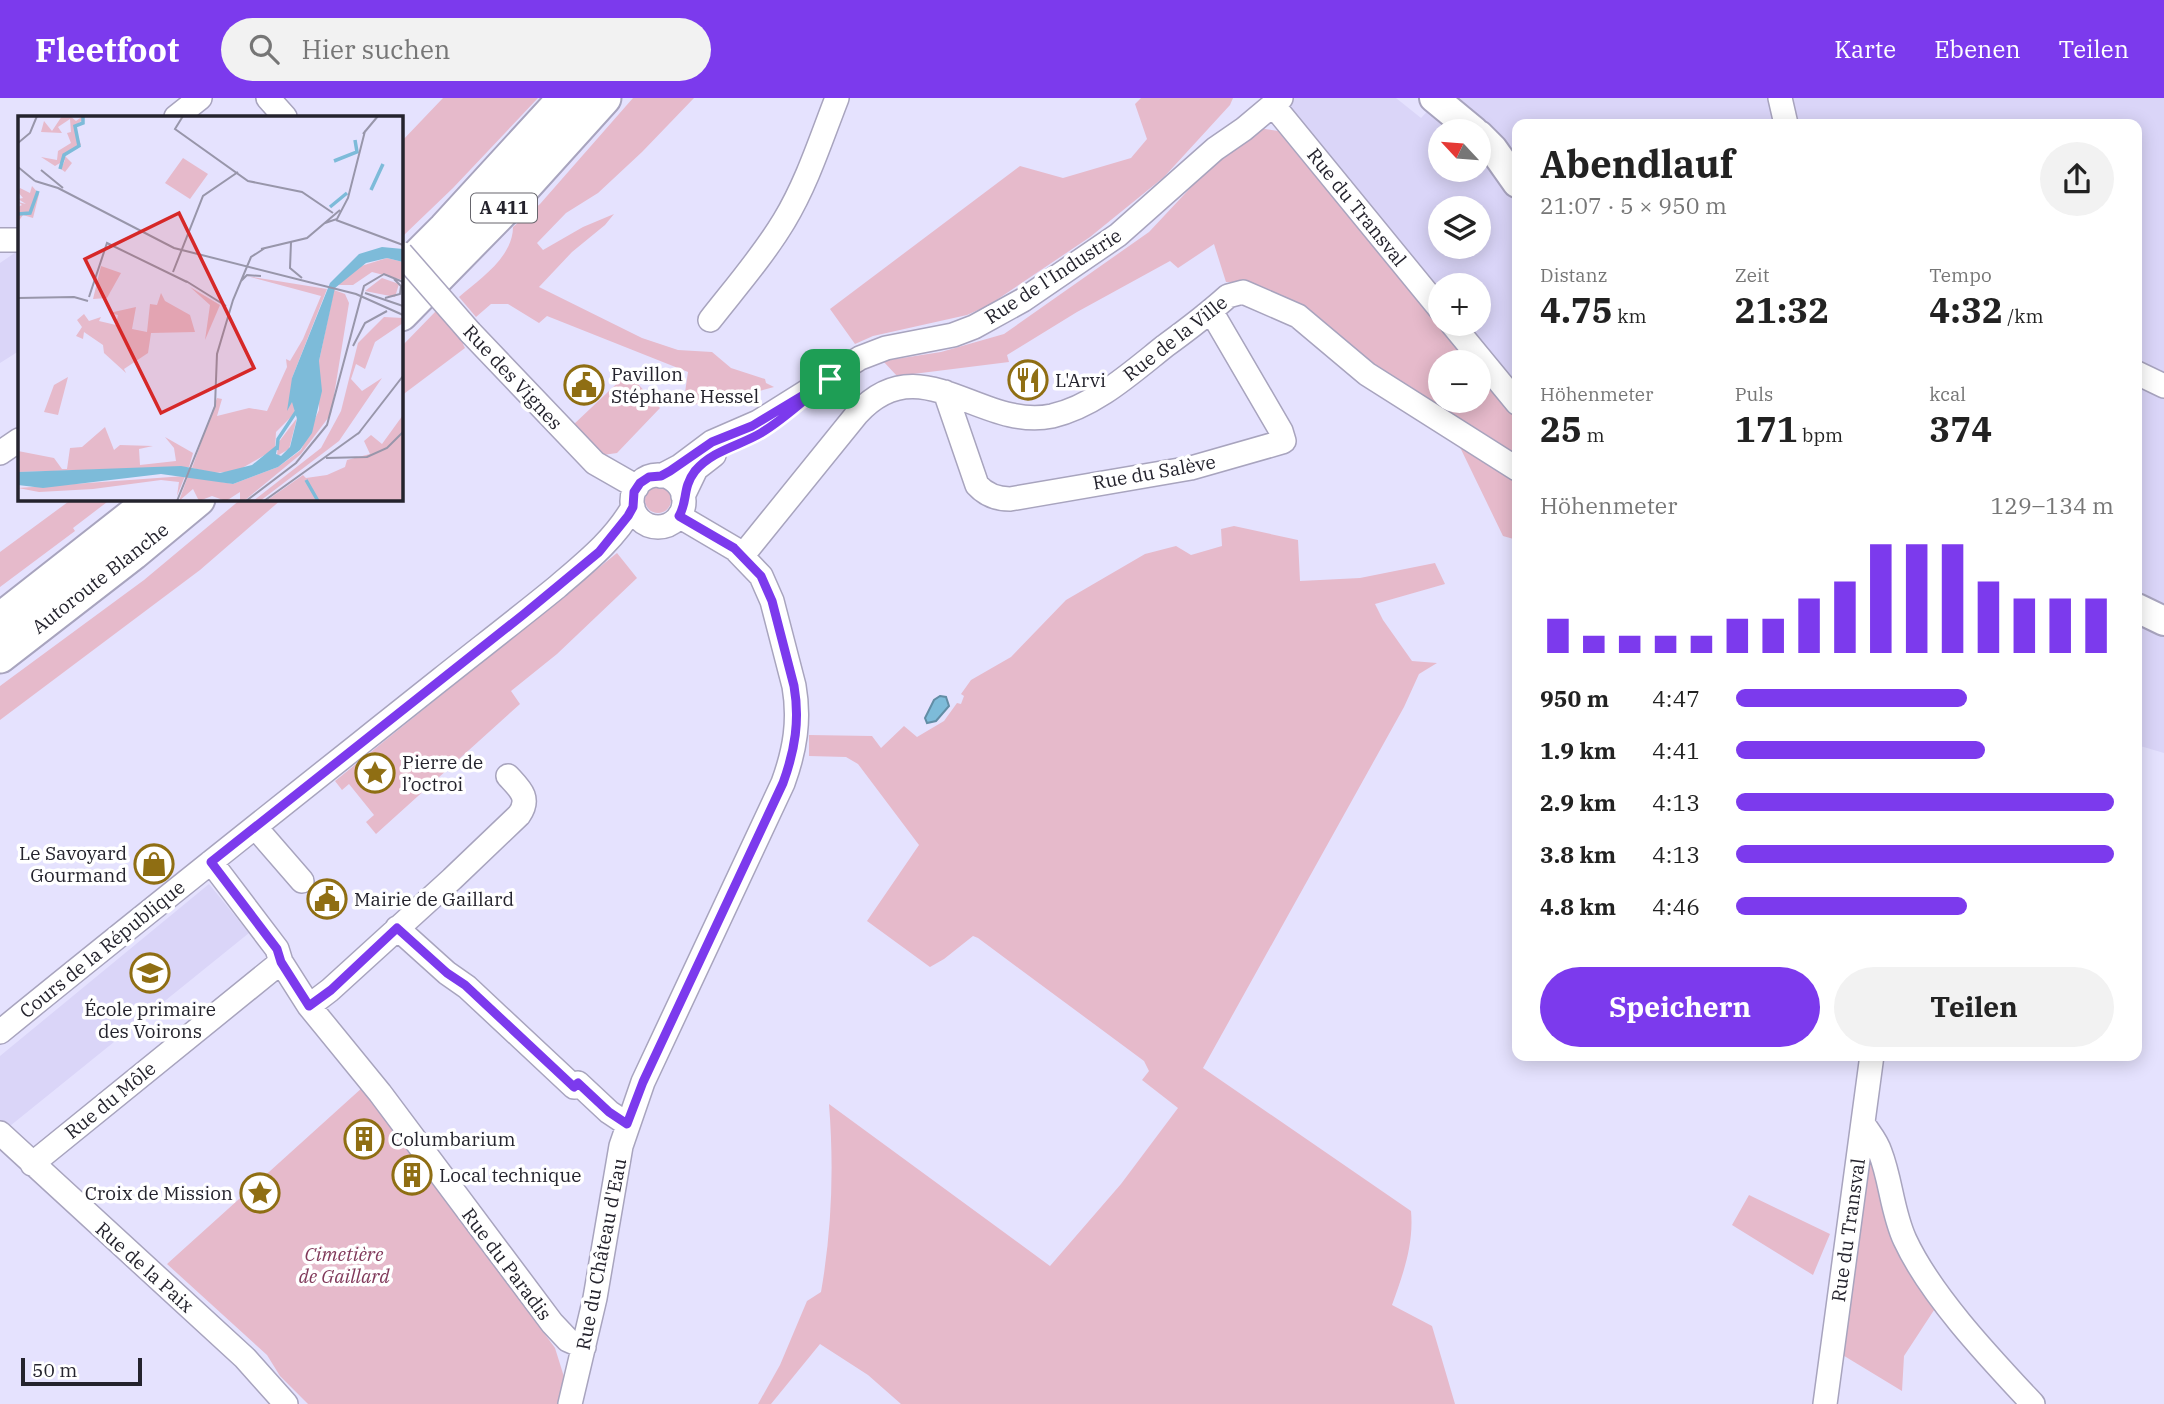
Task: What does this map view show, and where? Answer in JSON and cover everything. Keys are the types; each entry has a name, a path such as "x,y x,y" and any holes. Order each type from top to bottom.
{"highway":[{"name":"A 411","path":"402,272 565,98"},
{"name":"A 411","path":"402,313 502,211 604,98"},
{"name":"Autoroute Blanche","path":"0,620 153,500"},
{"name":"Autoroute Blanche","path":"0,656 133,554 197,500"}],"main road":[{"path":"1411,98 1435,119"},
{"path":"1434,98 1459,119"},
{"path":"1491,147 1512,176"},
{"path":"1491,166 1512,179"},
{"path":"2142,610 2164,621"}],"street":[{"path":"177,116 200,98"},
{"path":"268,98 284,116"},
{"path":"710,320 774,236 791,208 837,98"},
{"path":"1780,98 1785,119"},
{"name":"Rue de l'Industrie","path":"661,476 680,466 712,442 752,426 874,352 953,335 996,316 1118,235 1271,100"},
{"name":"Rue du Transval","path":"1271,100 1428,294"},
{"path":"0,240 18,240"},
{"name":"Rue des Vignes","path":"402,254 470,332 595,463 635,497"},
{"name":"Rue de la Ville","path":"743,555 857,414 874,397 887,390 903,386 928,386 1016,418 1061,413 1110,388 1233,294 1243,292 1298,316 1367,374 1512,466"},
{"name":"Rue du Salève","path":"945,392 977,485 989,495 1006,499 1191,468 1284,441 1281,431 1211,311"},
{"path":"1462,336 1512,397"},
{"path":"2142,375 2164,386"},
{"name":"Rue de l'Industrie","path":"681,506 693,474 707,460 767,429 830,379"},
{"path":"0,453 18,441"},
{"path":"661,476 675,482 681,506 665,526 650,526 641,520 635,497 649,477 661,476"},
{"name":"Cours de la République","path":"0,1032 599,552 620,528 635,497"},
{"name":"Rue du Château d'Eau","path":"570,1404 584,1347 627,1124 643,1082 770,813 794,748 797,702 768,588 743,555 681,506"},
{"name":"Cours de la République","path":"599,552 650,526"},
{"path":"211,862 271,941 309,1006 331,990 522,812 525,801 523,794 508,776"},
{"path":"256,828 302,881"},
{"path":"397,928 447,973 465,985 574,1087 578,1083 609,1112 627,1124"},
{"name":"Rue du Môle","path":"33,1164 281,962"},
{"name":"Rue du Paradis","path":"309,1006 380,1093 552,1323 568,1340 584,1347"},
{"name":"Rue du Transval","path":"1825,1404 1871,1061"},
{"path":"1864,1125 1882,1155 1898,1220 1915,1259 1937,1292 2033,1404"},
{"name":"Rue de la Paix","path":"0,1133 245,1358 286,1404"}],"shaded area":[{"path":"1294,98 1396,98 1421,118 1440,98 2164,98 2164,753 2142,746 2142,119 1512,119 1512,414 1491,389 1491,350 1459,350 1448,336 1491,336 1491,273 1428,273 1428,312 1268,119"},
{"path":"18,251 18,352 0,363 0,263"},
{"name":"École primaire des Voirons","path":"209,884 249,933 5,1130 0,1125 0,1056"}],"green space":[{"path":"443,98 538,98 453,188 404,235 402,141"},
{"path":"633,98 694,98 598,193 566,213 537,243 543,250 583,227 614,214 539,287 642,338 678,350 712,352 731,368 765,379 766,383 774,387 756,392 751,397 683,406 688,372 547,316 539,323 508,304 491,304 476,317 459,297 501,258 512,238 513,227 540,204"},
{"path":"1141,98 1233,98 1230,105 1164,177 1090,237 989,305 967,315 873,336 855,344 830,309 1020,166 1063,178 1131,158 1147,139 1135,104"},
{"path":"1258,128 1278,131 1428,312 1428,336 1448,336 1459,350 1428,350 1428,400 1243,282 1226,282 1214,244 1178,268 1170,261 1077,312 1007,355 1009,362 897,376 883,361 941,352 1004,334 1149,232 1225,151"},
{"path":"436,311 465,342 465,348 402,395 402,346"},
{"path":"628,373 660,408 617,453 603,455 573,425"},
{"path":"1491,389 1512,414 1512,454 1448,413 1491,413"},
{"path":"1457,441 1512,477 1512,539 1503,536"},
{"path":"658,487 667,491 671,500 667,509 658,513 649,509 645,500 649,491"},
{"path":"71,500 110,500 73,528 75,531 0,587 0,552"},
{"path":"240,500 281,500 200,570 0,720 0,686 144,580"},
{"path":"1234,526 1298,540 1300,581 1360,578 1435,563 1445,584 1375,604 1412,661 1437,663 1419,674 1404,707 1203,1068 1411,1211 1409,1248 1392,1305 1432,1326 1455,1404 901,1404 868,1375 820,1344 771,1404 758,1404 780,1365 807,1301 821,1292 831,1198 829,1104 1050,1266 1121,1184 1178,1108 1142,1080 1149,1071 1144,1061 978,938 973,936 930,967 867,921 919,845 858,764 846,757 809,756 809,735 872,736 881,748 904,726 917,737 944,721 957,703 961,704 964,696 961,694 971,680 1011,657 1066,600 1145,554 1176,546 1191,555 1222,546 1221,529"},
{"path":"617,553 637,578 557,654 511,691 520,704 376,834 366,822 374,815 349,784 342,790 335,781"},
{"name":"Cimetière de Gaillard","path":"363,1087 555,1348 565,1380 559,1404 308,1404 280,1376 267,1355 167,1264"},
{"path":"1866,1153 1876,1154 1938,1304 1904,1356 1902,1391 1841,1354"},
{"path":"1749,1195 1830,1234 1813,1275 1732,1225"}],"water":[{"path":"940,696 946,697 949,706 936,721 927,723 925,718 934,700"}],"place":[{"name":"L'Arvi","path":"1028,380"},
{"name":"Pavillon Stéphane Hessel","path":"584,385"},
{"name":"Pierre de l’octroi","path":"375,773"},
{"name":"Le Savoyard Gourmand","path":"154,864"},
{"name":"Mairie de Gaillard","path":"327,899"},
{"name":"École primaire des Voirons","path":"150,973"},
{"name":"Columbarium","path":"364,1139"},
{"name":"Local technique","path":"412,1175"},
{"name":"Croix de Mission","path":"260,1193"}],"route":[{"path":"830,379 767,429 707,460 693,474 683,496 682,512 679,516 743,555 768,588 794,686 797,733 783,783 770,813 643,1082 627,1124 609,1112 578,1083 574,1087 465,985 447,973 397,928 331,990 309,1006 281,962 277,949 211,862 599,552 628,516 633,507 634,492 640,483 680,466 712,442 752,426 830,379"}]}
